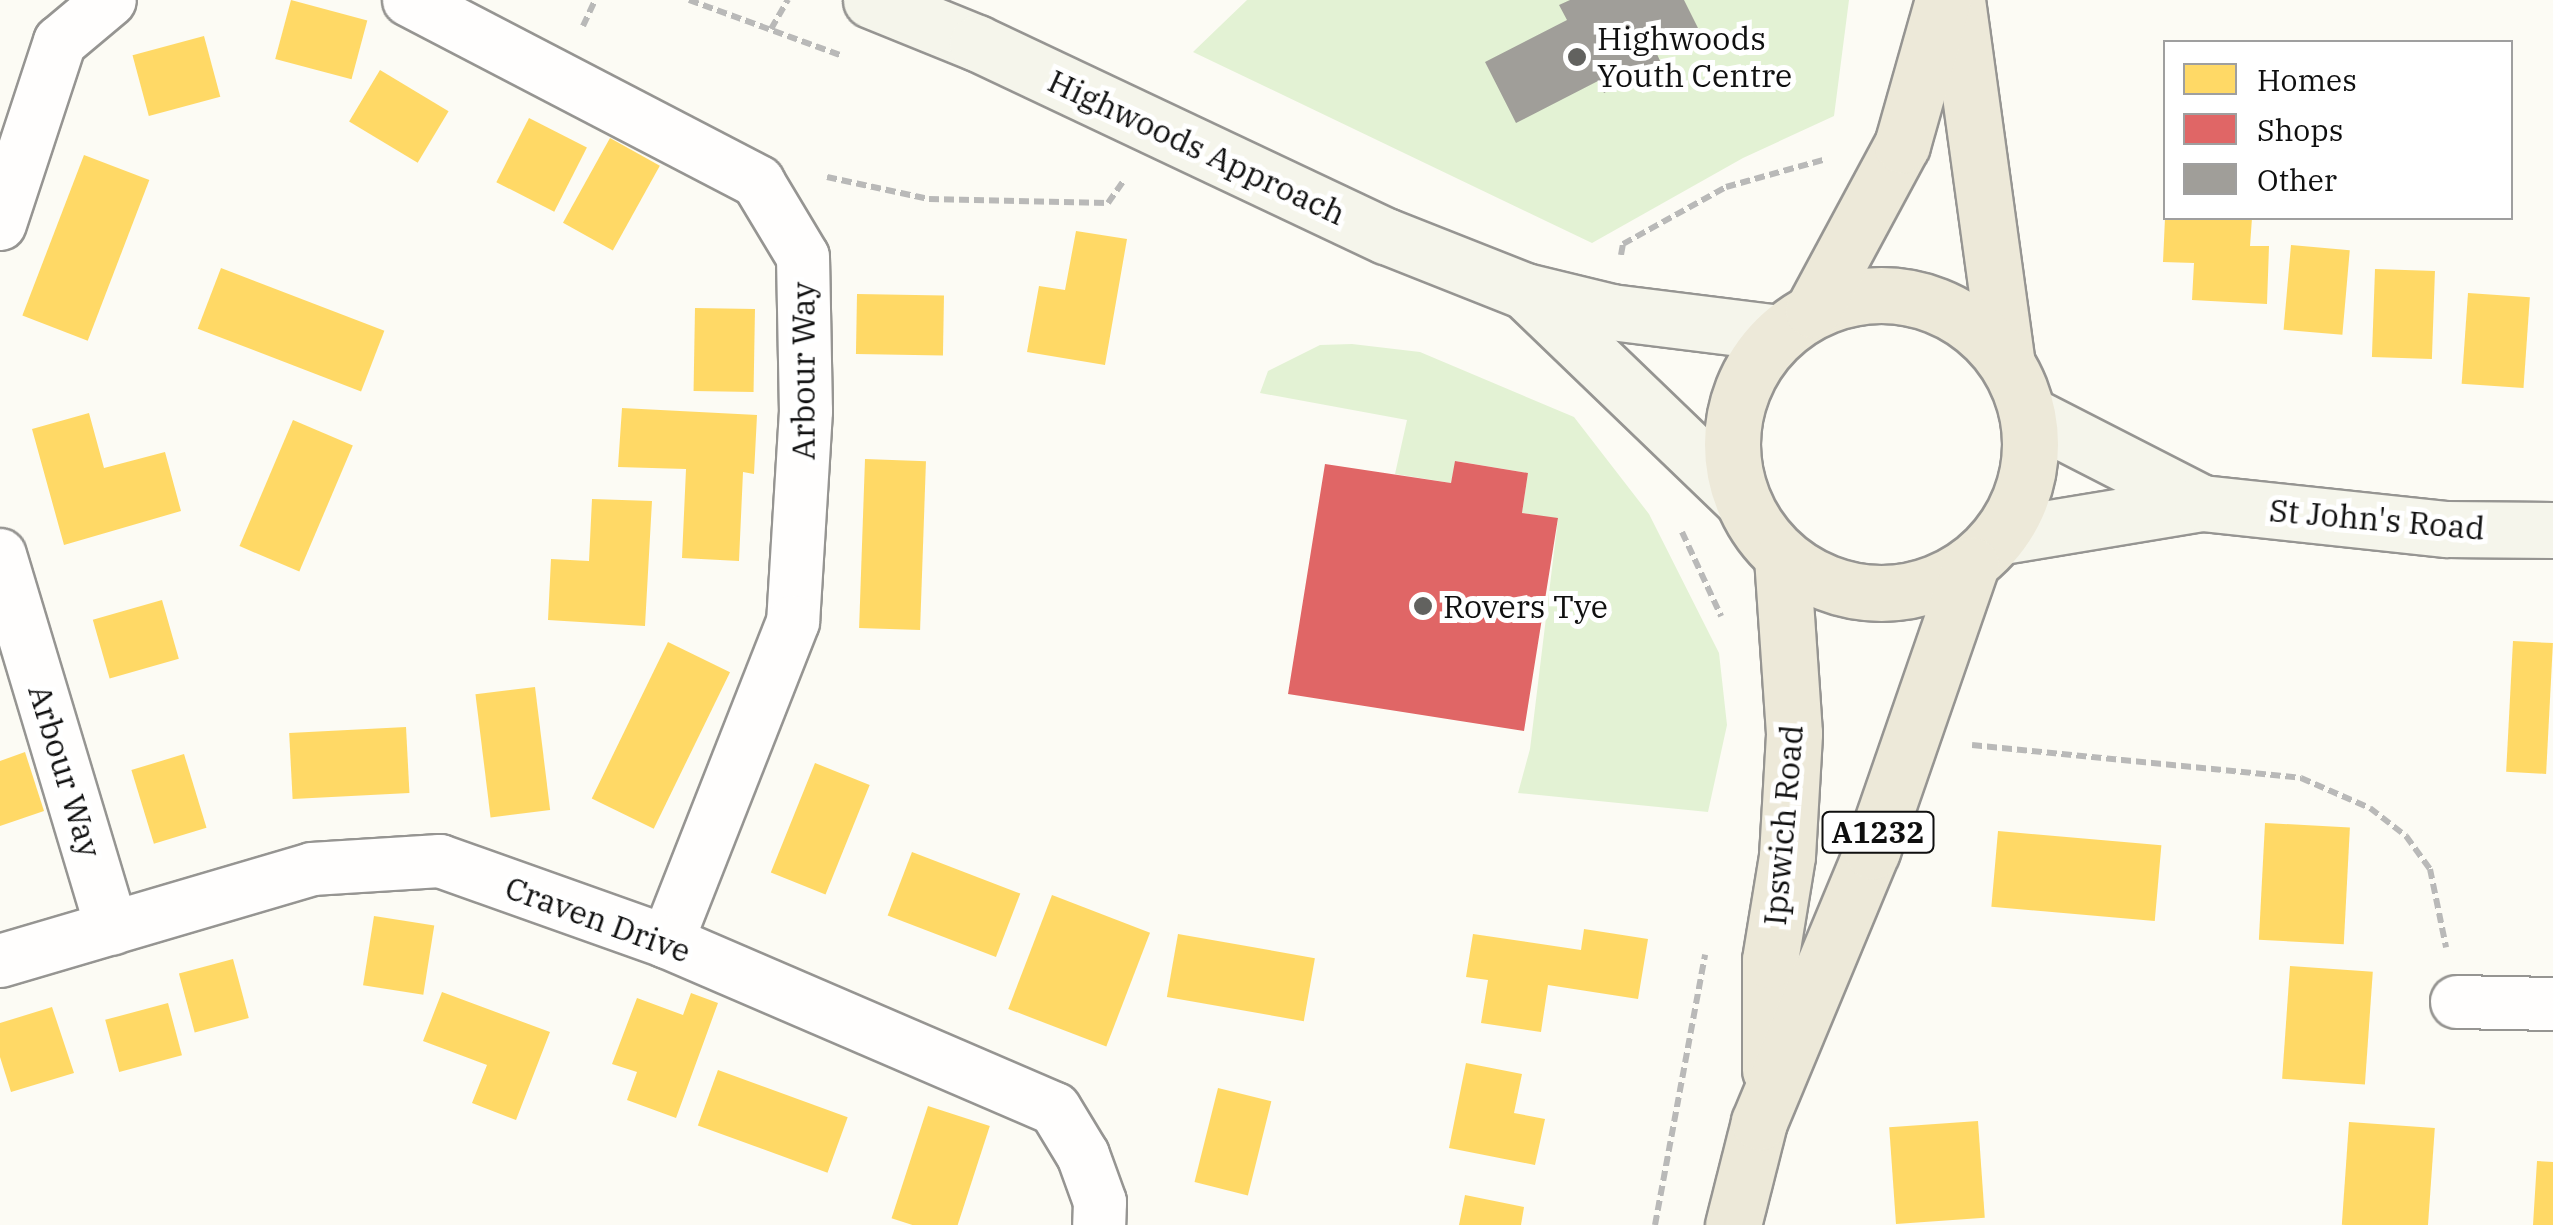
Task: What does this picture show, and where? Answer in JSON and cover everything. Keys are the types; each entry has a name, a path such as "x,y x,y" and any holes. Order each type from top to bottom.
{"main road":[{"path":"1943,0 1902,145 1797,321 1746,376 1730,435 1740,498 1782,558 1846,591 1914,592 1986,551"},
{"name":"A1232","path":"1957,0 2006,359 2030,415 2029,478 1986,551"},
{"name":"A1232","path":"1797,321 1864,294 1894,294 1957,314 2006,359"},
{"name":"Ipswich Road","path":"1733,1225 1770,1094 1986,551"},
{"name":"Ipswich Road","path":"1770,1094 1770,960 1788,856 1794,733 1782,558"}],"street":[{"path":"0,224 60,42 110,0"},
{"path":"409,0 758,182"},
{"name":"Highwoods Approach","path":"871,0 977,43 1386,236 1524,291 1611,312 1797,321"},
{"name":"Arbour Way","path":"667,942 794,622 806,411 803,257 758,182"},
{"name":"Highwoods Approach","path":"1524,291 1740,498"},
{"name":"St John's Road","path":"2030,415 2202,503"},
{"name":"St John's Road","path":"1986,551 2202,503 2447,529 2553,530"},
{"name":"Arbour Way","path":"0,555 112,929"},
{"name":"Craven Drive","path":"0,961 312,869 440,861 667,942 1055,1109 1083,1154 1100,1202 1099,1225"},
{"path":"2457,1002 2553,1004"}],"path":[{"path":"771,30 788,0"},
{"path":"1611,312 1623,244 1726,187 1835,157"},
{"path":"758,182 810,173 930,199 1108,203 1135,166"},
{"path":"1681,529 1729,633"},
{"path":"1911,739 2300,778 2370,808 2406,836 2430,869 2457,1002"},
{"path":"1655,1225 1708,934"}],"green space":[{"path":"1247,0 1849,0 1834,116 1743,158 1592,243 1193,52"},
{"path":"1352,344 1420,352 1574,417 1649,514 1719,653 1727,725 1708,812 1518,793 1530,749 1558,519 1522,513 1528,473 1456,461 1451,483 1395,474 1407,420 1260,393 1268,371 1320,345"}],"building: Homes":[{"path":"291,0 367,20 352,79 275,59"},
{"path":"204,36 220,97 149,116 133,55"},
{"path":"380,70 449,111 418,163 349,121"},
{"path":"529,118 587,148 554,212 496,182"},
{"path":"610,138 660,166 613,250 563,223"},
{"path":"84,155 149,180 88,341 22,316"},
{"path":"2165,220 2252,220 2250,246 2269,246 2267,304 2192,300 2194,263 2163,262"},
{"path":"1076,231 1127,239 1105,365 1027,352 1039,286 1065,290"},
{"path":"2291,245 2350,250 2342,335 2284,330"},
{"path":"221,268 384,331 361,391 198,329"},
{"path":"2375,269 2435,271 2432,359 2372,357"},
{"path":"2468,293 2530,297 2524,388 2462,384"},
{"path":"857,294 944,296 943,356 856,354"},
{"path":"695,308 755,309 754,392 694,391"},
{"path":"622,408 757,415 754,474 743,472 739,561 682,558 686,469 618,467"},
{"path":"89,413 104,468 165,452 181,511 64,545 32,429"},
{"path":"293,420 353,445 299,572 239,546"},
{"path":"865,459 926,461 920,630 859,628"},
{"path":"592,499 652,501 645,626 548,620 551,559 589,561"},
{"path":"162,600 179,659 110,678 93,620"},
{"path":"2513,641 2553,643 2546,774 2506,772"},
{"path":"668,642 730,672 654,829 592,798"},
{"path":"535,687 550,810 491,817 475,694"},
{"path":"406,727 409,793 293,799 289,733"},
{"path":"25,752 44,811 0,826 0,761"},
{"path":"184,754 207,828 154,844 131,770"},
{"path":"815,763 870,785 826,895 771,872"},
{"path":"2265,823 2350,827 2344,944 2259,940"},
{"path":"1998,831 2161,845 2155,921 1991,907"},
{"path":"912,852 1020,894 996,957 888,915"},
{"path":"1052,895 1150,933 1106,1047 1008,1009"},
{"path":"374,916 434,926 423,995 363,985"},
{"path":"1584,929 1648,939 1638,999 1548,985 1541,1032 1481,1023 1488,980 1466,977 1473,934 1581,950"},
{"path":"1178,934 1315,958 1304,1021 1167,997"},
{"path":"233,959 249,1018 195,1032 179,973"},
{"path":"2290,966 2373,972 2365,1085 2282,1079"},
{"path":"442,992 550,1032 516,1120 472,1103 487,1065 423,1041"},
{"path":"691,993 718,1003 676,1118 627,1100 637,1072 612,1064 637,998 683,1015"},
{"path":"168,1003 182,1055 119,1072 105,1020"},
{"path":"52,1007 74,1073 11,1092 0,1057 0,1023"},
{"path":"1466,1063 1522,1074 1514,1113 1545,1119 1535,1165 1449,1148"},
{"path":"718,1070 848,1117 827,1173 698,1125"},
{"path":"1218,1088 1271,1101 1248,1195 1195,1182"},
{"path":"928,1106 990,1126 958,1225 912,1225 892,1218"},
{"path":"1978,1121 1985,1218 1896,1224 1889,1127"},
{"path":"2349,1122 2435,1128 2428,1225 2342,1225"},
{"path":"2537,1161 2553,1162 2553,1225 2533,1225"},
{"path":"1465,1195 1524,1207 1521,1225 1459,1225"}],"building: Shops":[{"name":"Rovers Tye","path":"1455,461 1528,473 1522,513 1558,518 1524,731 1288,694 1325,464 1451,483"}],"building: Other":[{"name":"Highwoods Youth Centre","path":"1570,0 1684,0 1699,30 1656,52 1661,63 1604,93 1598,81 1516,123 1485,62 1567,20 1559,5"}],"place":[{"name":"Highwoods Youth Centre","path":"1577,57"},
{"name":"Rovers Tye","path":"1423,606"}]}
